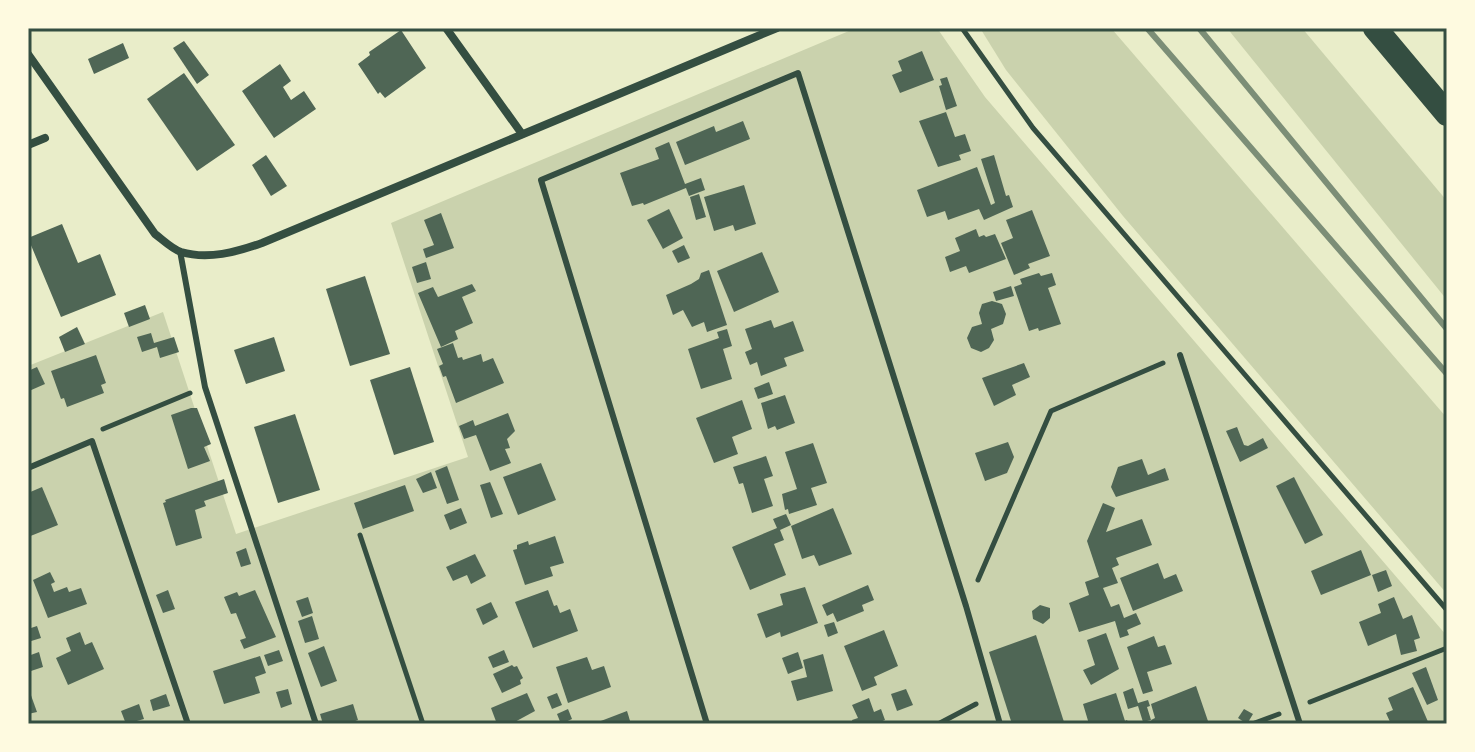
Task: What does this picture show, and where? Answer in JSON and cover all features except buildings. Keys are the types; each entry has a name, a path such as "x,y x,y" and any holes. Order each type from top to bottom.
{"highway":[{"path":"1375,28 1447,114"}],"street":[{"path":"446,28 522,134"},
{"path":"28,54 155,234 180,251 207,254 233,253 777,28"},
{"path":"28,145 45,138"}],"lane":[{"path":"707,724 541,180 798,73 966,606 1000,724"},
{"path":"180,251 205,387 316,724"},
{"path":"1180,355 1300,724"},
{"path":"28,468 92,441 188,724"}],"path":[{"path":"962,28 1033,128 1447,610"},
{"path":"966,606 1051,411 1180,355"},
{"path":"92,441 99,431 205,387"},
{"path":"360,535 423,724"},
{"path":"1252,724 1447,648"},
{"path":"938,724 992,696"}],"green space":[{"path":"856,28 937,28 985,97 1447,636 1447,724 28,724 28,366 163,312 236,534 468,457 391,223"},
{"path":"980,28 1111,28 1447,418 1447,594 1123,216 1006,70"},
{"path":"1227,28 1302,28 1447,201 1447,300"}],"railway":[{"path":"1147,28 1447,374"},
{"path":"1199,28 1447,329"}]}
